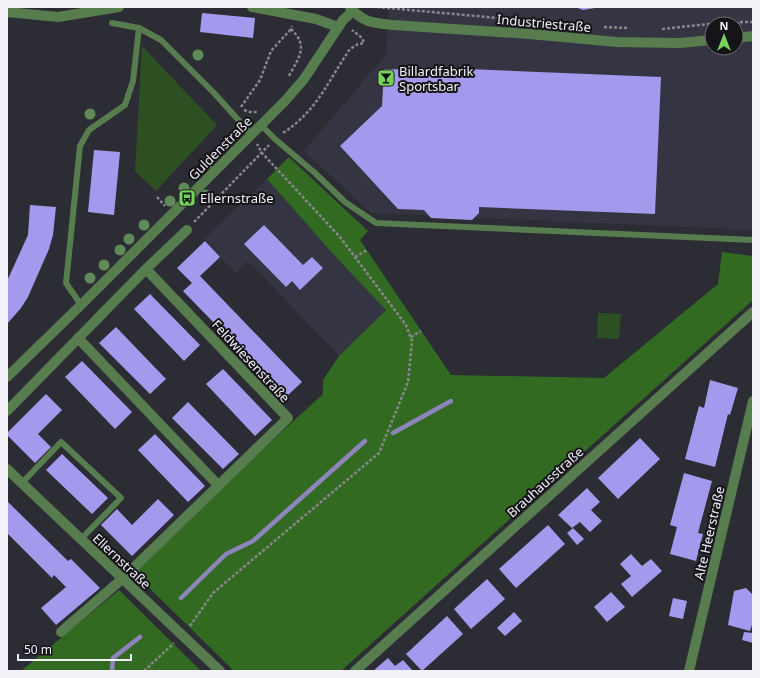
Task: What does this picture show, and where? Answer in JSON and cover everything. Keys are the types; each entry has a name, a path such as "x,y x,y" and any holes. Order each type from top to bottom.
{"street":[{"path":"7,12 58,16 119,7"},
{"path":"252,7 316,19 338,27"},
{"name":"Guldenstraße","path":"7,377 285,101 304,79 351,9"},
{"name":"Industriestraße","path":"351,9 362,18 371,22 393,25 529,34 617,42 680,43 704,41"},
{"path":"7,411 146,269 187,230"},
{"name":"Feldwiesenstraße","path":"61,632 122,579 288,418 146,269"},
{"name":"Brauhausstraße","path":"355,671 753,312"},
{"path":"78,338 218,485"},
{"name":"Alte Heerstraße","path":"690,671 753,401"},
{"name":"Ellernstraße","path":"7,469 220,671"}],"lane":[{"path":"112,23 139,28 161,40 214,93 252,135"},
{"path":"81,305 66,283 80,146 89,130 125,105 133,81 139,28"},
{"path":"261,125 274,140 315,173 345,202 376,223 753,240"},
{"path":"22,484 61,442 121,498 81,539"}],"path":[{"path":"377,7 515,19"},
{"path":"236,111 241,107 260,80 271,51 291,29 300,16"},
{"path":"660,29 704,24"},
{"path":"744,24 751,32"},
{"path":"602,27 633,29"},
{"path":"288,77 302,52 300,40 291,29"},
{"path":"241,107 245,111 260,111"},
{"path":"144,671 183,635 212,593 379,453 408,382 412,340 406,325 340,237 262,153 252,135"},
{"path":"355,257 366,250"},
{"path":"410,336 421,330"}],"shaded area":[{"path":"389,7 753,7 753,230 371,213 304,151 386,54"},
{"path":"267,179 333,254 387,309 339,356 248,261 235,273 204,239"}],"green space":[{"path":"142,46 217,125 156,191 135,171"},
{"path":"289,157 368,231 360,240 451,375 604,378 718,284 722,252 753,256 753,300 341,671 234,671 131,570 323,394 323,380 339,356 386,310 333,254 267,179"},
{"path":"598,313 621,314 619,339 597,338"},
{"path":"119,590 201,671 21,671"}],"building":[{"path":"575,7 601,7 583,10"},
{"path":"202,13 255,18 253,38 200,32"},
{"path":"420,67 661,77 655,214 479,207 479,213 472,220 431,218 424,210 398,209 340,146 382,106 384,69 420,70"},
{"path":"94,150 120,152 114,215 88,212"},
{"path":"30,205 56,207 53,235 49,249 28,297 21,308 7,324 7,281 28,235"},
{"path":"264,225 303,265 312,257 323,268 300,290 292,281 286,287 244,244"},
{"path":"205,241 220,257 200,276 302,382 286,397 183,291 192,283 177,268"},
{"path":"150,294 200,345 184,361 134,309"},
{"path":"116,327 166,379 150,394 99,343"},
{"path":"82,361 132,412 115,429 65,377"},
{"path":"223,369 272,420 255,436 206,384"},
{"path":"710,380 738,388 730,415 728,414 715,467 685,459 699,406 704,408"},
{"path":"46,394 62,410 38,434 51,447 35,463 7,435 7,433"},
{"path":"188,402 239,454 223,469 172,418"},
{"path":"155,434 205,486 188,502 138,450"},
{"path":"640,438 660,459 618,499 598,478"},
{"path":"62,454 108,498 92,514 46,470"},
{"path":"684,473 712,481 698,533 703,534 696,561 670,554 677,527 670,525"},
{"path":"587,488 600,502 591,510 602,521 590,532 580,522 572,528 558,515"},
{"path":"158,499 174,515 132,556 101,525 117,509 132,525"},
{"path":"7,501 68,561 71,559 100,588 56,625 41,608 66,587 54,575 52,578 7,533"},
{"path":"548,525 565,544 516,588 499,569"},
{"path":"573,528 584,539 577,545 567,533"},
{"path":"631,554 642,566 651,559 662,571 632,597 621,584 631,576 620,564"},
{"path":"487,579 505,599 471,629 454,609"},
{"path":"746,588 753,595 753,622 750,631 728,625 734,591"},
{"path":"611,592 625,607 607,622 594,607"},
{"path":"673,598 687,601 683,619 669,616"},
{"path":"514,612 522,621 505,636 497,628"},
{"path":"447,616 463,634 422,671 406,654"},
{"path":"744,632 753,633 753,643 742,640"},
{"path":"388,658 395,666 403,660 413,671 373,671"}],"waterway":[{"path":"393,433 451,401"},
{"path":"181,598 226,554 253,541 365,441"},
{"path":"112,671 113,658 140,637"}],"place":[{"name":"Billardfabrik Sportsbar","path":"386,78"},
{"name":"Ellernstraße","path":"187,198"}]}
